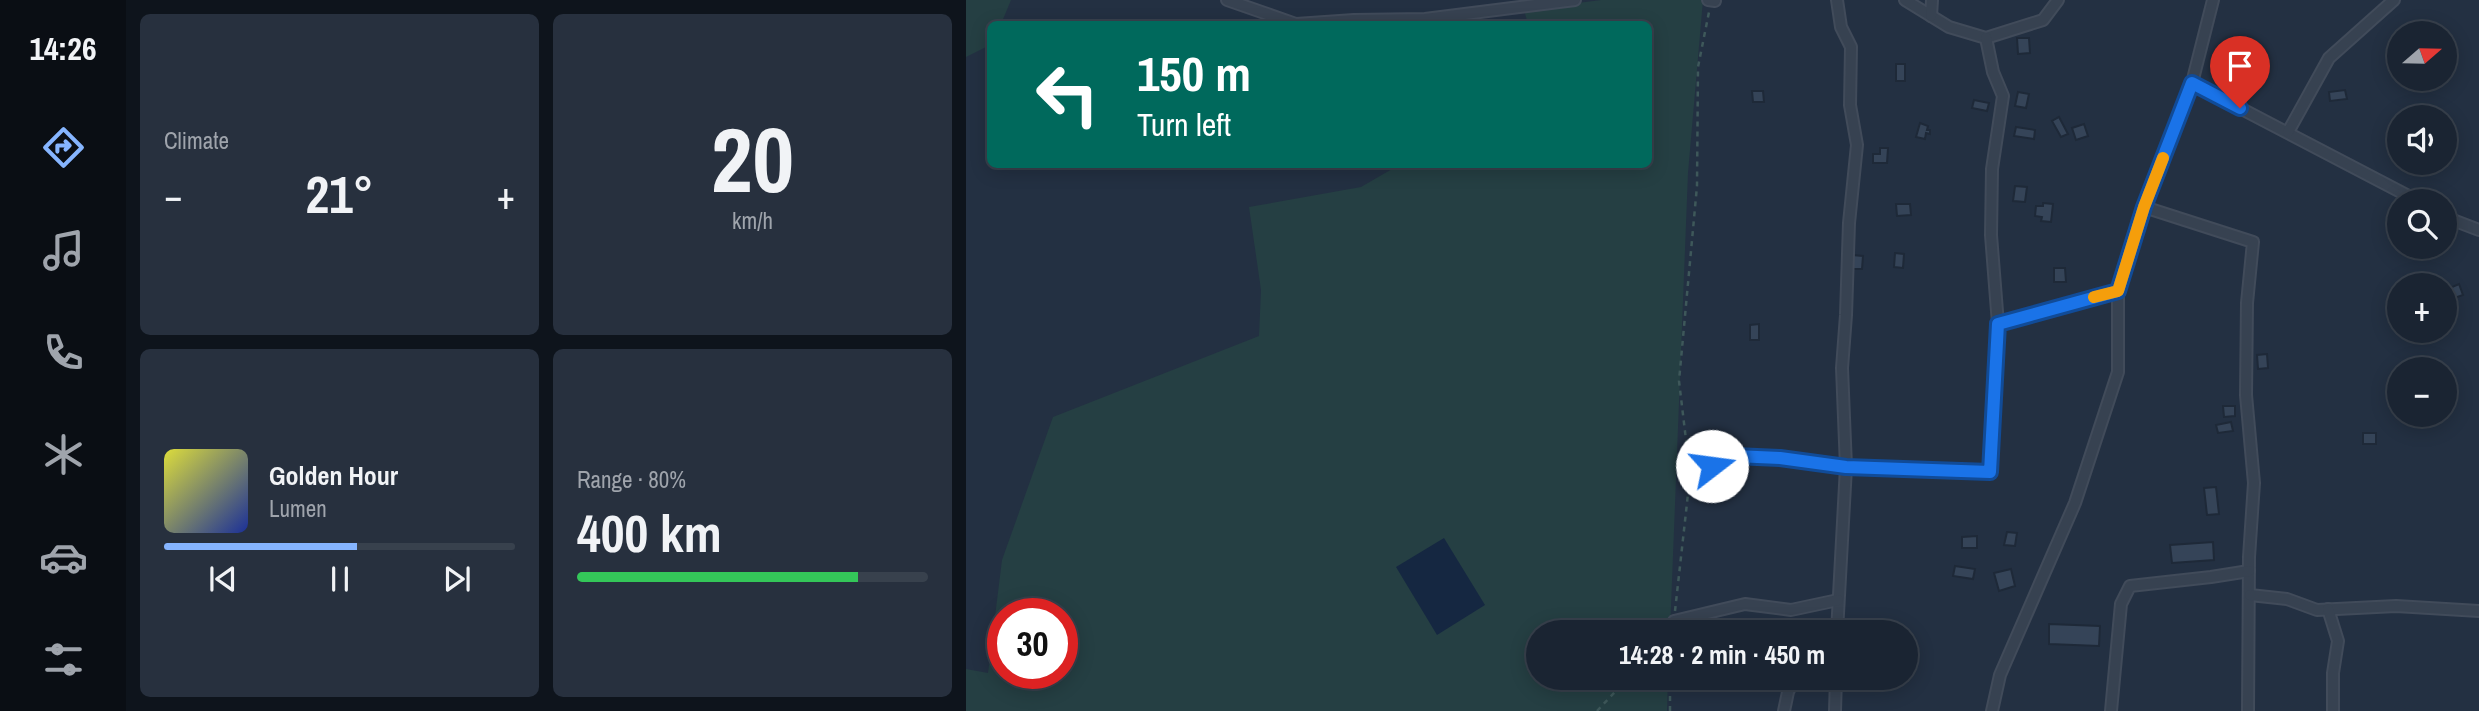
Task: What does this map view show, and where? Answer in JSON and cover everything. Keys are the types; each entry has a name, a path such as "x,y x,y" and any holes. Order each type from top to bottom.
{"street":[{"path":"1227,0 1287,21"},
{"path":"1340,21 1425,19 1575,0"},
{"path":"1708,0 1716,1"},
{"path":"1837,0 1841,27 1851,47 1850,105 1857,145 1849,223 1842,368 1846,467 1837,620"},
{"path":"1905,0 1949,27 1986,38 2043,20 2058,0"},
{"path":"1931,16 1932,0"},
{"path":"1992,711 2000,675 2075,503 2118,373 2118,291 2144,207 2192,83 2213,0"},
{"path":"2288,132 2329,58 2394,0"},
{"path":"1690,475 1735,456 1780,458 1846,467 1990,472 1998,324 1991,235 1992,182 2003,96 1993,72 1986,38"},
{"path":"2192,83 2395,189"},
{"path":"2144,207 2253,242 2248,303 2246,395 2254,483 2249,571 2248,711"},
{"path":"2457,221 2479,230"},
{"path":"1998,324 2118,291"},
{"path":"2111,711 2122,604 2130,586 2249,571"},
{"path":"2250,595 2287,599 2317,610 2396,606 2479,611"},
{"path":"1678,620 1745,604 1791,610 1838,600"},
{"path":"2328,609 2339,641 2333,673 2333,711"},
{"path":"1784,711 1789,690"},
{"path":"1835,711 1836,690"}],"path":[{"path":"1674,620 1690,475 1679,381 1697,186 1698,67 1707,17 1716,1"},
{"path":"1597,711 1617,690"},
{"path":"1670,690 1670,711"}],"green space":[{"path":"966,0 1011,0 1002,21 987,21 987,46 966,57"},
{"path":"1601,0 1703,0 1688,173 1670,620 1526,620 1526,690 1668,690 1667,711 966,711 966,669 987,673 987,689 1078,689 1078,598 997,598 1002,560 1053,417 1259,336 1261,290 1249,207 1361,187 1394,168 1652,168 1652,21 1527,21 1524,10"}],"water":[{"path":"1444,538 1485,605 1437,635 1396,567"}],"building":[{"path":"2017,38 2029,38 2030,53 2018,54"},
{"path":"1896,64 1905,64 1905,81 1896,81"},
{"path":"2345,90 2347,99 2330,101 2329,92"},
{"path":"1752,91 1763,91 1764,102 1753,102"},
{"path":"2018,92 2029,94 2026,108 2015,106"},
{"path":"1974,100 1989,103 1987,111 1972,108"},
{"path":"2059,117 2068,134 2061,137 2052,121"},
{"path":"1920,123 1928,126 1927,130 1930,130 1925,139 1916,137"},
{"path":"2084,124 2088,136 2076,140 2072,128"},
{"path":"2016,127 2035,130 2034,139 2014,136"},
{"path":"1880,148 1888,148 1887,163 1873,163 1873,154 1880,154"},
{"path":"2015,186 2027,187 2025,202 2013,201"},
{"path":"2043,203 2053,204 2051,222 2041,221 2042,217 2035,216 2036,206 2043,206"},
{"path":"1896,204 1910,204 1911,215 1897,216"},
{"path":"1895,253 1904,254 1903,268 1894,267"},
{"path":"1852,255 1863,256 1862,269 1852,269"},
{"path":"2054,268 2065,268 2066,282 2054,282"},
{"path":"2459,284 2463,295 2457,297"},
{"path":"1759,324 1759,340 1750,340 1750,325"},
{"path":"2267,354 2268,368 2258,369 2257,355"},
{"path":"2223,406 2235,406 2235,416 2224,417"},
{"path":"2231,422 2233,431 2218,433 2216,425"},
{"path":"2363,433 2376,433 2376,444 2363,444"},
{"path":"2216,487 2219,514 2207,515 2204,488"},
{"path":"2007,532 2017,533 2015,546 2004,545"},
{"path":"1977,536 1977,548 1962,548 1962,537"},
{"path":"2213,542 2214,560 2172,563 2170,545"},
{"path":"1955,566 1975,569 1973,579 1953,576"},
{"path":"2011,569 2015,586 1999,591 1994,573"},
{"path":"2049,624 2100,626 2099,646 2049,644"}],"slow traffic":[{"path":"2094,297 2118,291 2144,207 2163,158"}],"route":[{"path":"1712,466 1735,456 1780,458 1846,467 1990,472 1998,324 2118,291 2144,207 2192,83 2240,108"}]}
